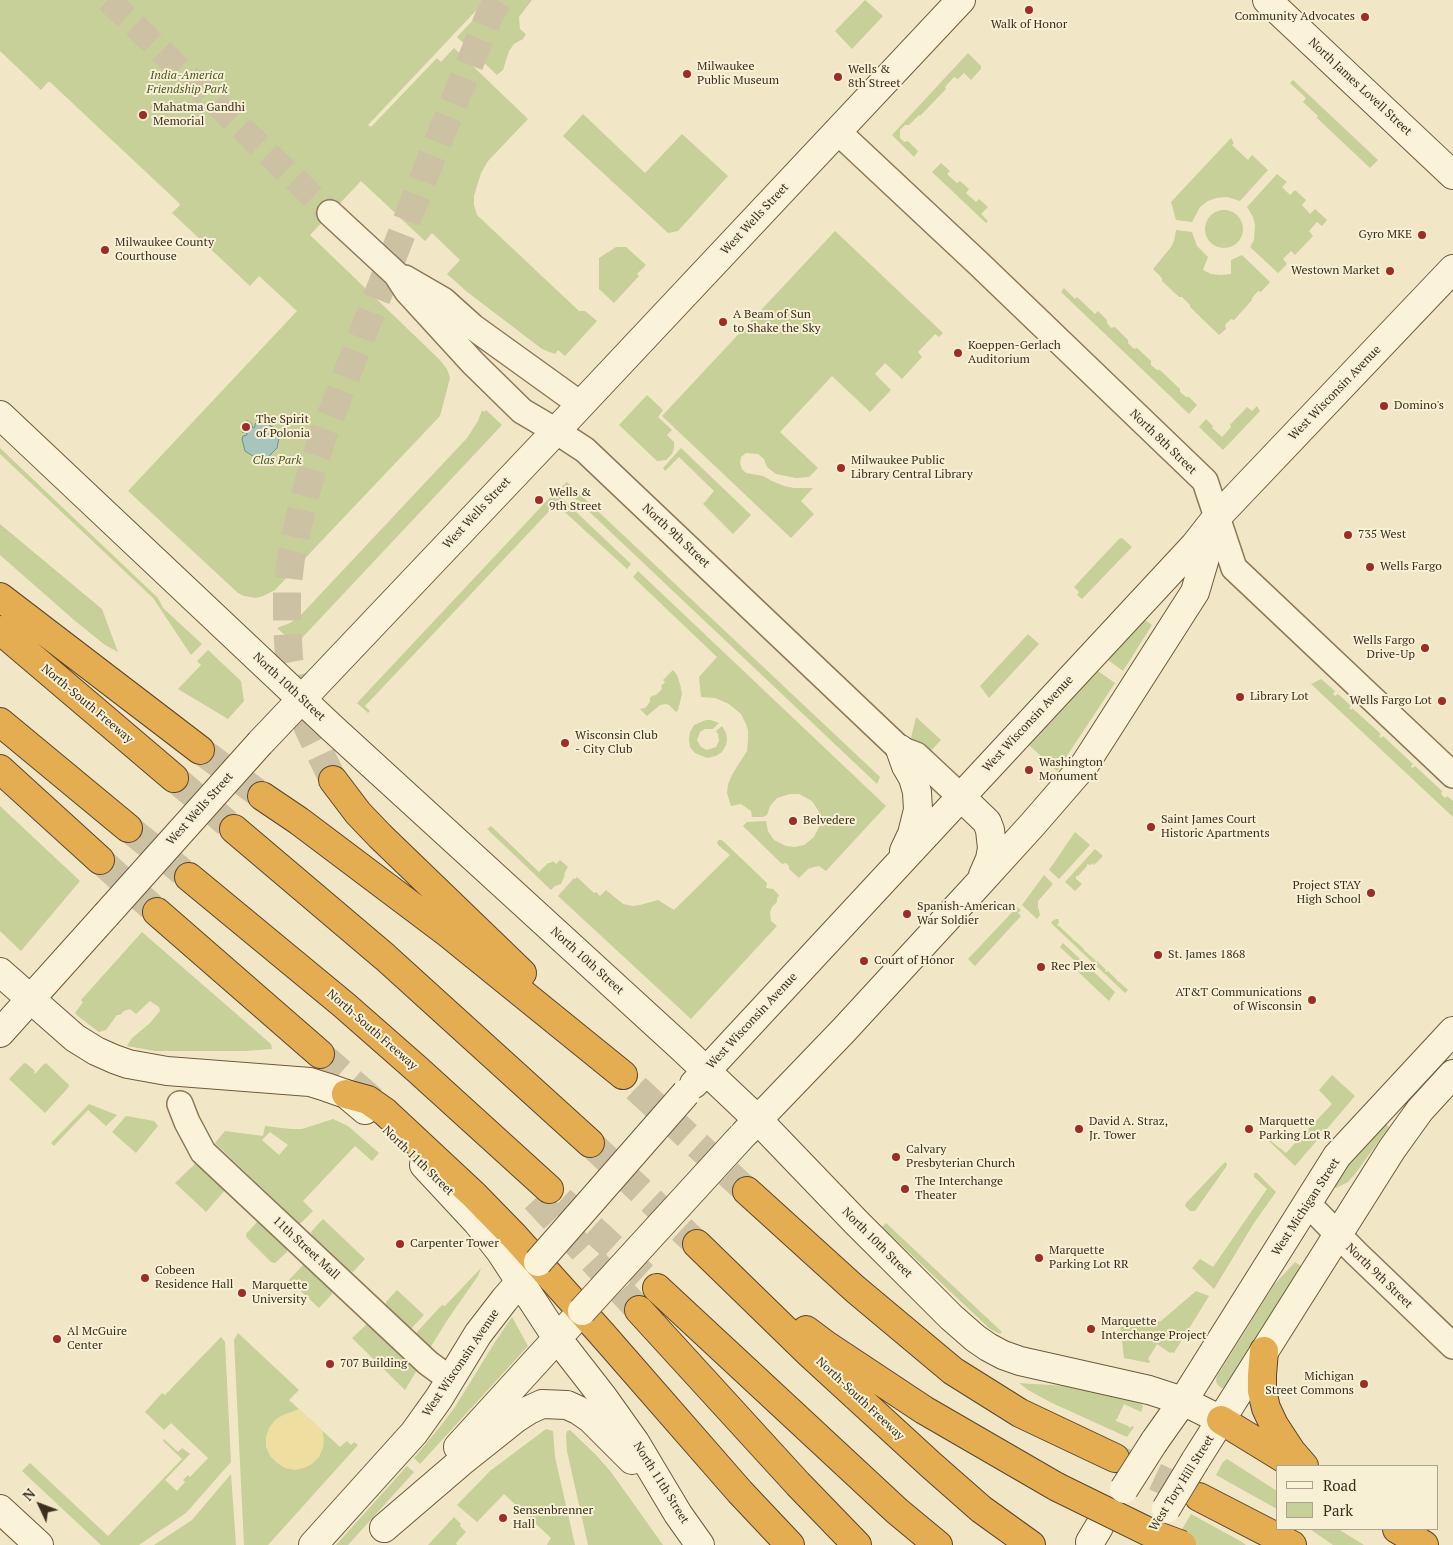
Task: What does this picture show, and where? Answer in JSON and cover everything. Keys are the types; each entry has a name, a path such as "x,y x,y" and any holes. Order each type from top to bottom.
{"highway":[{"path":"0,597 200,750"},
{"name":"North-South Freeway","path":"0,630 174,778"},
{"path":"0,722 128,828"},
{"path":"0,769 100,860"},
{"path":"262,796 299,821 449,934 629,1081 514,964 380,836 358,813 333,780"},
{"path":"234,829 385,957 590,1143"},
{"name":"North-South Freeway","path":"189,877 418,1070 542,1194"},
{"path":"157,912 320,1054"},
{"path":"346,1094 368,1100 385,1112 474,1195 529,1271 582,1311 740,1492 790,1545"},
{"path":"747,1191 855,1289 953,1371 1020,1414 1115,1458"},
{"name":"North-South Freeway","path":"1030,1545 981,1509 931,1465 696,1244 834,1350 924,1410 1057,1487 1129,1523 1182,1545"},
{"path":"657,1288 897,1511 938,1545"},
{"path":"639,1310 798,1484 857,1545"},
{"path":"1264,1351 1262,1391 1266,1408 1274,1425 1291,1451 1303,1465"},
{"path":"1220,1420 1294,1465"},
{"path":"1199,1497 1292,1545"},
{"path":"1399,1530 1424,1545"}],"street":[{"name":"West Wells Street","path":"0,1033 260,742 961,0"},
{"name":"North James Lovell Street","path":"1267,0 1453,175"},
{"name":"North 8th Street","path":"837,131 1205,481 1234,568 1453,775"},
{"name":"North 9th Street","path":"330,213 396,274 443,300 473,327 580,404"},
{"name":"West Wisconsin Avenue","path":"313,1545 414,1433 478,1334 529,1271 706,1070 1194,546 1217,517 1453,269"},
{"name":"North 9th Street","path":"396,274 407,291 473,363 522,411 556,430 585,450 900,749 916,755 961,797"},
{"name":"North 10th Street","path":"0,415 301,699 706,1070 750,1128 856,1222 951,1317 988,1347 1003,1355 1020,1361 1149,1390 1183,1401 1220,1420"},
{"name":"West Wisconsin Avenue","path":"376,1537 750,1128 844,1030 972,891 1085,764 1195,592 1217,517"},
{"path":"894,868 906,849 918,810 917,792 913,778 900,749"},
{"path":"961,797 987,822 992,840 991,854 986,870 972,891"},
{"path":"0,972 75,1038 96,1051 128,1064 167,1071 310,1082 346,1094"},
{"name":"West Michigan Street","path":"1183,1401 1337,1156 1448,1047"},
{"path":"1220,1420 1392,1149 1420,1110 1453,1074"},
{"name":"11th Street Mall","path":"180,1104 203,1152 428,1363 450,1379"},
{"name":"North 9th Street","path":"1308,1204 1337,1235 1453,1346"},
{"name":"North 11th Street","path":"529,1271 557,1338 625,1427 678,1514 700,1545"},
{"path":"1120,1495 1183,1401"},
{"path":"376,1537 461,1462 514,1419 542,1404 567,1406 578,1410 591,1419 642,1471 678,1514"},
{"name":"West Tory Hill Street","path":"1144,1545 1220,1420"},
{"path":"0,1509 39,1545"}],"green space":[{"path":"0,0 486,0 368,125 371,127 437,58 441,62 454,48 528,119 488,161 481,173 474,196 477,215 579,311 585,311 597,321 565,356 558,350 555,354 542,349 466,291 447,274 460,260 432,233 425,241 361,181 310,235 440,360 447,369 450,378 440,416 275,590 256,598 238,593 128,491 297,311 259,276 250,286 172,213 180,205 179,203 50,82 41,90 0,51"},
{"path":"492,0 532,0 519,17 520,29 526,34 509,51 503,70 497,75 457,37"},
{"path":"865,0 883,16 852,49 835,31"},
{"path":"968,53 981,66 981,69 971,80 964,73 958,79 954,77 945,87 946,89 920,116 900,130 900,138 904,142 908,141 918,151 914,157 892,135"},
{"path":"1293,80 1378,160 1370,168 1317,118 1318,116 1303,102 1306,98 1290,83"},
{"path":"583,114 645,173 682,134 728,176 678,231 668,233 563,136"},
{"path":"1231,138 1234,143 1232,145 1248,160 1252,155 1268,170 1240,201 1227,197 1216,198 1200,207 1192,222 1176,220 1171,202"},
{"path":"941,163 950,171 947,174 957,183 960,181 969,189 966,193 976,202 979,199 988,207 981,214 988,221 986,223 932,172"},
{"path":"1277,174 1287,182 1282,187 1290,195 1295,190 1306,200 1302,205 1310,214 1315,209 1327,220 1322,226 1317,222 1309,231 1313,236 1295,255 1291,251 1283,259 1287,264 1278,273 1250,247 1254,240 1255,225 1247,207"},
{"path":"1224,210 1238,215 1243,229 1238,243 1224,248 1210,243 1205,229 1210,215"},
{"path":"1176,230 1192,232 1197,246 1208,257 1203,270 1211,274 1231,274 1231,260 1242,255 1270,282 1261,292 1258,291 1234,320 1231,319 1225,325 1226,329 1219,335 1182,297 1179,297 1162,281 1162,278 1153,269 1171,247"},
{"path":"835,231 943,333 939,337 935,334 918,352 922,357 902,379 885,363 875,374 891,390 870,412 832,376 780,432 818,468 809,477 796,478 776,474 767,467 764,459 758,454 746,453 741,457 740,463 746,473 763,476 784,486 813,488 801,501 814,514 791,538 662,416"},
{"path":"616,247 626,247 646,265 637,274 639,276 614,303 599,289 599,258"},
{"path":"1064,288 1095,314 1098,311 1107,320 1111,328 1115,327 1134,349 1137,348 1151,361 1151,365 1160,370 1180,389 1180,392 1197,405 1189,414 1061,292"},
{"path":"647,395 663,410 658,417 672,430 667,435 674,442 674,448 672,454 666,460 657,461 619,425"},
{"path":"1257,406 1260,411 1223,450 1199,427 1206,419 1222,437 1231,427 1230,425 1247,407 1252,411"},
{"path":"482,410 484,412 486,410 502,425 300,640 289,639 277,628 299,617 467,438 478,421"},
{"path":"0,448 158,598 163,608 202,644 191,655 153,598 0,454"},
{"path":"681,448 751,515 733,534 703,504 714,491 679,457 665,471 663,468"},
{"path":"567,482 880,777 877,784 562,486"},
{"path":"555,492 631,564 627,569 556,504 365,706 370,711 368,713 357,703"},
{"path":"0,524 102,609 118,652 105,645 74,620 0,555"},
{"path":"1122,538 1132,547 1082,599 1077,595 1079,592 1074,587"},
{"path":"638,571 886,806 826,871 819,866 814,867 808,869 799,878 789,869 786,863 782,864 743,826 747,822 766,821 768,831 774,840 786,846 795,847 804,845 814,837 819,827 820,817 812,801 799,794 790,794 777,798 770,806 767,815 763,817 752,817 751,811 741,804 731,806 727,793 728,784 747,751 748,730 746,724 741,714 729,704 715,698 701,697 699,677 717,657 633,577"},
{"path":"1145,620 1152,625 1123,671 1108,660"},
{"path":"1028,634 1039,644 989,698 980,686"},
{"path":"208,650 241,681 244,701 228,719 178,689 201,665 197,661"},
{"path":"673,670 677,675 682,694 678,710 676,712 666,704 660,705 647,716 640,709 645,708 650,702 650,698 662,689 661,686 665,682 663,680"},
{"path":"1098,671 1115,683 1057,771 1029,745"},
{"path":"1321,679 1335,691 1333,694 1335,696 1338,694 1351,706 1349,708 1351,710 1352,708 1381,734 1379,736 1381,738 1383,736 1413,764 1412,768 1415,766 1442,791 1441,794 1445,798 1447,796 1453,801 1453,817 1311,684"},
{"path":"916,717 941,740 928,754 911,738"},
{"path":"706,720 719,723 713,729 705,729 700,732 697,740 701,747 707,750 716,747 719,741 716,731 722,726 727,739 722,752 707,758 695,753 690,747 689,739 694,725"},
{"path":"0,806 80,881 21,951 0,931"},
{"path":"491,826 539,872 548,863 553,861 556,864 560,860 568,867 561,884 551,890 487,829"},
{"path":"1075,832 1090,845 1059,879 1049,870"},
{"path":"722,840 767,883 766,888 773,889 779,895 777,902 770,912 771,921 777,926 691,1019 558,896 577,877 594,893 596,892 600,896 606,890 623,904 633,906 658,900 674,910 730,855 718,845 717,842"},
{"path":"1095,849 1103,856 1094,865 1093,863 1091,865 1087,864 1076,876 1076,879 1082,884 1075,891 1065,882"},
{"path":"1044,875 1053,884 1038,901 1040,915 1037,919 1022,905"},
{"path":"1017,907 1021,910 1018,913 1021,916 975,966 968,959"},
{"path":"1056,919 1059,922 1057,926 1128,990 1125,993 1052,924 1051,922"},
{"path":"142,932 271,1044 272,1049 245,1051 155,1051 127,1046 132,1038 149,1024 160,1011 159,1007 150,1001 136,1014 130,1009 117,1015 106,1030 99,1032 79,1017 75,1013 83,1002 81,1000"},
{"path":"1063,943 1115,992 1109,1001 1072,966 1076,962 1060,947"},
{"path":"24,1063 35,1071 35,1074 46,1063 69,1085 45,1113 9,1079"},
{"path":"1332,1075 1355,1096 1295,1166 1269,1141 1286,1153 1332,1104 1319,1090"},
{"path":"89,1104 117,1115 106,1126 88,1110 54,1146 51,1143"},
{"path":"126,1116 154,1121 158,1126 136,1153 112,1132"},
{"path":"333,1119 348,1126 379,1153 372,1161 355,1146 303,1201 313,1211 299,1223 215,1143 225,1131 263,1136 265,1126 302,1129","holes":["270,1132 288,1145 279,1155 262,1140"]},
{"path":"1385,1123 1389,1127 1355,1174 1348,1182 1336,1188 1340,1173"},
{"path":"1225,1162 1227,1164 1226,1167 1195,1211 1190,1211 1185,1206 1186,1203"},
{"path":"196,1163 226,1189 206,1212 175,1183"},
{"path":"1254,1173 1257,1173 1276,1192 1254,1223 1214,1289 1192,1268 1200,1259 1213,1267 1267,1189 1254,1177"},
{"path":"323,1219 365,1259 353,1272 312,1235 311,1232"},
{"path":"257,1222 287,1248 287,1252 275,1263 271,1262 246,1237 246,1234"},
{"path":"886,1223 1002,1332 1000,1334 990,1329 882,1227"},
{"path":"1295,1262 1301,1266 1299,1270 1228,1385 1226,1388 1221,1388 1217,1384 1217,1376 1274,1285"},
{"path":"303,1265 333,1291 319,1308 289,1280"},
{"path":"481,1268 478,1276 430,1348 415,1334"},
{"path":"397,1290 424,1315 411,1329 386,1305 386,1302"},
{"path":"1196,1291 1209,1296 1174,1353 1170,1353 1157,1344 1148,1359 1149,1363 1124,1358 1120,1325 1161,1321"},
{"path":"512,1317 528,1346 420,1464 414,1458 455,1407"},
{"path":"367,1324 417,1370 405,1390 352,1338"},
{"path":"238,1333 299,1390 289,1400 340,1447 347,1441 351,1445 354,1442 358,1445 268,1545 244,1545 234,1340"},
{"path":"221,1337 225,1342 231,1462 186,1513 139,1545 101,1545 22,1471 30,1463 108,1536 182,1459 163,1441 164,1439 178,1452 182,1448 190,1454 165,1480 177,1491 185,1482 183,1480 188,1475 190,1477 208,1458 171,1423 164,1430 145,1412 162,1393 165,1395"},
{"path":"1019,1383 1065,1386 1132,1400 1143,1406 1141,1412 1124,1404 1116,1419 1116,1421 1130,1428 1134,1427 1127,1437 1052,1403"},
{"path":"546,1429 553,1431 555,1457 575,1545 547,1545 551,1538 504,1494 477,1522 457,1505 490,1471"},
{"path":"570,1430 611,1472 663,1545 588,1545 567,1451 566,1435 567,1431"},
{"path":"1227,1459 1276,1490 1276,1508 1216,1475 1223,1462"},
{"path":"407,1466 414,1472 348,1545 336,1545"},
{"path":"231,1474 236,1545 154,1545 192,1520"},
{"path":"1191,1514 1242,1542 1246,1545 1173,1545"},
{"path":"454,1517 466,1532 456,1543 457,1545 428,1545"},
{"path":"1311,1530 1340,1530 1364,1545 1333,1545"}],"sand":[{"path":"299,1409 322,1430 324,1439 319,1457 312,1464 295,1470 285,1468 270,1456 266,1447 266,1437 269,1428 275,1420"}],"water":[{"path":"247,421 251,423 253,428 257,422 268,424 277,433 279,438 277,448 268,457 256,458 245,451 242,439 247,433 242,432 241,428 242,423"}],"tunnel":[{"path":"108,0 330,213"},
{"path":"333,780 308,728 294,684 289,658 287,591 291,558 304,498 322,438 427,169 489,16 498,0"},
{"path":"200,750 262,796"},
{"path":"174,778 234,829"},
{"path":"128,828 189,877"},
{"path":"100,860 157,912"},
{"path":"320,1054 379,1106"},
{"path":"636,1088 747,1191"},
{"path":"590,1143 697,1244"},
{"path":"535,1199 639,1310"},
{"path":"561,1200 657,1288"},
{"path":"1117,1459 1199,1497"}],"place":[{"name":"Walk of Honor","path":"1029,10"},
{"name":"Community Advocates","path":"1365,17"},
{"name":"Milwaukee Public Museum","path":"687,74"},
{"name":"Wells & 8th Street","path":"838,77"},
{"name":"Mahatma Gandhi Memorial","path":"143,115"},
{"name":"Gyro MKE","path":"1422,235"},
{"name":"Milwaukee County Courthouse","path":"105,250"},
{"name":"Westown Market","path":"1390,271"},
{"name":"A Beam of Sun to Shake the Sky","path":"723,322"},
{"name":"Koeppen-Gerlach Auditorium","path":"958,353"},
{"name":"Domino's","path":"1384,406"},
{"name":"The Spirit of Polonia","path":"246,427"},
{"name":"Milwaukee Public Library Central Library","path":"841,468"},
{"name":"Wells & 9th Street","path":"539,500"},
{"name":"735 West","path":"1348,535"},
{"name":"Wells Fargo","path":"1370,567"},
{"name":"Wells Fargo Drive-Up","path":"1425,648"},
{"name":"Library Lot","path":"1240,697"},
{"name":"Wells Fargo Lot","path":"1442,701"},
{"name":"Wisconsin Club - City Club","path":"565,743"},
{"name":"Washington Monument","path":"1029,770"},
{"name":"Belvedere","path":"793,821"},
{"name":"Saint James Court Historic Apartments","path":"1151,827"},
{"name":"Project STAY High School","path":"1371,893"},
{"name":"Spanish-American War Soldier","path":"907,914"},
{"name":"St. James 1868","path":"1158,955"},
{"name":"Court of Honor","path":"864,961"},
{"name":"Rec Plex","path":"1041,967"},
{"name":"AT&T Communications of Wisconsin","path":"1312,1000"},
{"name":"David A. Straz, Jr. Tower","path":"1079,1129"},
{"name":"Marquette Parking Lot R","path":"1249,1129"},
{"name":"Calvary Presbyterian Church","path":"896,1157"},
{"name":"The Interchange Theater","path":"905,1189"},
{"name":"Carpenter Tower","path":"400,1244"},
{"name":"Marquette Parking Lot RR","path":"1039,1258"},
{"name":"Cobeen Residence Hall","path":"145,1278"},
{"name":"Marquette University","path":"242,1293"},
{"name":"Marquette Interchange Project","path":"1091,1329"},
{"name":"Al McGuire Center","path":"57,1339"},
{"name":"707 Building","path":"330,1364"},
{"name":"Michigan Street Commons","path":"1364,1384"},
{"name":"Sensenbrenner Hall","path":"503,1518"}],"park label":[{"name":"India-America Friendship Park","path":"187,83"},
{"name":"Clas Park","path":"277,461"}]}
